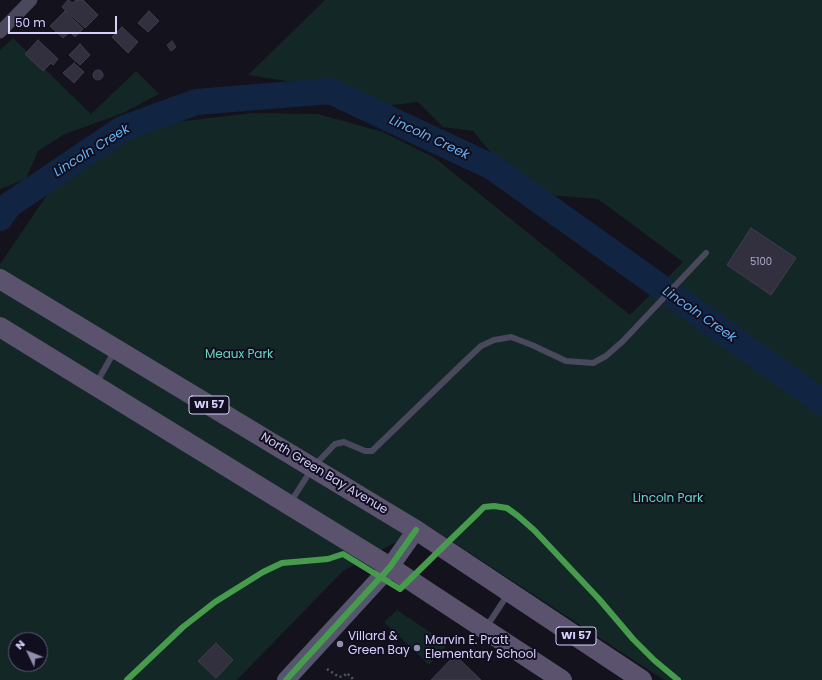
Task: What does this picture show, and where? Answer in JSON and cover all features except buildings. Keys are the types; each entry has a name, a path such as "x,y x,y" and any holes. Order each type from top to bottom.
{"main road":[{"name":"North Green Bay Avenue","path":"1,279 416,530 642,680"},
{"path":"0,327 390,568 562,680"}],"street":[{"path":"0,32 31,0"},
{"path":"289,679 390,568 416,530"}],"lane":[{"path":"289,505 313,467 335,444 344,442 365,451 372,451 481,346 494,340 511,337 532,345 566,362 593,363 606,356 623,341 706,253"},
{"path":"95,385 116,348"},
{"path":"485,630 510,592"}],"path":[{"path":"327,669 339,677 344,676 347,673 354,680"}],"green space":[{"path":"325,0 822,0 822,680 664,680 427,525 343,571 237,680 0,680 0,264 49,192 92,154 158,124 253,113 318,114 383,132 435,158 630,315 683,262 598,199 548,195 492,154 473,131 443,127 418,102 384,106 337,89 248,75"},
{"path":"13,38 91,114 136,71 159,94 123,113 63,135 38,151 26,179 0,189 0,50"},
{"path":"397,610 448,644 429,665 384,622"}],"waterway":[{"name":"Lincoln Creek","path":"0,218 9,205 122,129 196,102 330,91 492,167 822,402"}],"cycle path":[{"path":"127,680 183,627 215,602 263,572 282,563 328,559 343,554 400,589 484,507 494,506 507,508 534,530 599,599 633,639 654,660 678,680"},
{"path":"286,680 390,567 416,530"}],"place":[{"name":"Villard & Green Bay","path":"340,644"},
{"name":"Marvin E. Pratt Elementary School","path":"417,648"}],"park label":[{"name":"Meaux Park","path":"239,355"},
{"name":"Lincoln Park","path":"668,499"}]}
